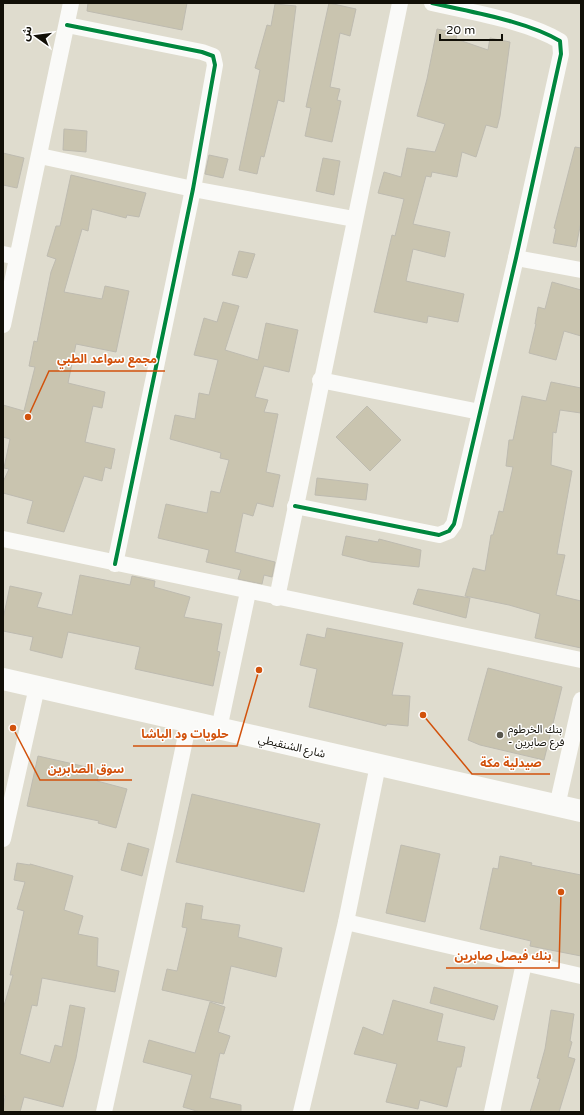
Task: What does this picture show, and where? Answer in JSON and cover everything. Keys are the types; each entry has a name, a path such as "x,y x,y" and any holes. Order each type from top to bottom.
{"street":[{"path":"3,325 10,256 40,156 71,3"},
{"path":"277,598 320,380 400,3"},
{"path":"296,506 439,535 449,530 454,524 516,258 561,54 560,41 549,34 489,16 432,3"},
{"path":"67,25 213,56 215,65 193,189 115,564"},
{"path":"40,156 193,189 354,219"},
{"path":"516,258 581,270"},
{"path":"320,380 480,412"},
{"path":"3,539 248,592 581,660"},
{"path":"219,729 248,592"},
{"name":"شارع الشنقيطي","path":"3,679 581,811"},
{"path":"3,839 37,687"},
{"path":"558,806 581,700"},
{"path":"104,1112 189,721"},
{"path":"301,1112 346,922 378,765"},
{"path":"346,922 581,976"},
{"path":"492,1112 524,963"}],"building":[{"path":"88,3 187,3 182,30 87,11"},
{"path":"329,3 356,9 350,36 340,33 330,87 340,89 337,100 341,101 332,142 305,136 311,108 306,107"},
{"path":"275,4 296,6 284,102 278,100 264,157 261,156 257,174 239,170 260,70 255,68 267,25 271,26"},
{"path":"437,29 457,33 456,39 488,50 490,38 510,42 497,128 486,125 476,157 462,152 457,177 432,172 431,177 426,176 413,224 450,232 445,257 413,249 406,281 464,294 458,322 428,316 427,323 374,312 392,235 395,236 404,199 378,193 384,172 401,177 407,148 435,152 445,124 417,116 427,79"},
{"path":"64,129 87,131 86,152 63,150"},
{"path":"575,147 581,148 581,222 576,247 553,243 556,229 554,228"},
{"path":"3,153 24,158 17,188 3,185"},
{"path":"209,155 228,159 223,178 205,174"},
{"path":"323,158 340,161 334,195 316,191"},
{"path":"71,175 146,193 139,217 127,215 126,218 92,209 88,231 82,229 64,292 102,299 105,286 129,291 116,352 76,344 68,383 105,392 102,408 93,406 85,442 115,449 111,469 105,467 102,481 84,476 64,532 27,523 33,501 3,493 3,482 9,469 4,468 10,439 3,437 3,405 24,411 35,367 29,366 34,341 37,342 51,272 56,259 47,256 56,226 60,226"},
{"path":"239,251 255,254 247,278 232,275"},
{"path":"552,282 581,290 581,336 564,331 556,360 529,353 536,324 538,307 545,309"},
{"path":"223,302 239,306 225,350 258,360 266,323 298,330 289,372 264,366 255,397 268,400 264,412 278,414 266,472 280,475 273,507 257,503 253,516 243,513 235,552 275,562 272,577 264,575 262,584 238,579 241,570 206,562 209,550 158,538 166,504 207,513 211,491 220,493 229,460 220,458 221,453 170,439 175,415 195,419 199,393 209,395 218,360 194,355 204,318 217,322"},
{"path":"551,382 581,388 581,413 560,410 556,433 553,432 551,465 572,471 557,554 565,555 556,595 581,601 581,648 535,638 540,614 509,605 465,596 473,568 485,571 491,535 493,535 499,511 503,512 513,467 506,466 509,440 513,440 522,396 546,401"},
{"path":"367,406 401,440 370,471 336,437"},
{"path":"317,478 368,484 366,500 315,495"},
{"path":"346,536 378,542 379,539 421,550 419,567 371,562 342,555"},
{"path":"80,575 130,585 132,576 155,581 154,587 190,597 184,617 222,624 217,651 220,652 213,686 135,669 140,647 68,632 62,658 30,650 33,637 3,631 3,619 10,586 42,593 37,607 72,615"},
{"path":"418,589 470,598 466,618 413,604"},
{"path":"327,628 403,643 392,695 410,696 408,726 387,724 386,726 309,707 317,669 300,665 307,634 325,638"},
{"path":"488,668 562,687 544,760 480,745 468,740"},
{"path":"38,756 100,770 97,781 127,789 116,828 98,823 99,821 27,806"},
{"path":"192,794 320,824 304,892 176,862"},
{"path":"128,843 149,849 142,876 121,870"},
{"path":"401,845 440,854 425,922 386,913"},
{"path":"500,856 532,863 531,865 581,875 581,956 530,946 531,941 480,929 493,868 498,869"},
{"path":"17,863 30,864 73,876 64,910 83,916 78,934 98,938 97,966 119,971 115,992 42,978 37,1006 32,1005 20,1054 50,1063 55,1045 62,1047 70,1005 85,1008 76,1058 63,1107 24,1097 20,1112 3,1112 5,1096 3,1096 3,1009 13,975 10,975 24,911 17,909 25,882 14,880"},
{"path":"186,903 203,906 201,919 240,925 238,937 282,948 276,977 231,966 223,1004 162,990 167,969 177,971 187,928 182,927"},
{"path":"434,987 498,1006 494,1020 430,1003"},
{"path":"393,1000 443,1014 437,1041 465,1047 461,1067 457,1067 447,1107 420,1100 418,1109 386,1102 397,1064 354,1054 363,1027 383,1035"},
{"path":"210,1002 225,1007 218,1032 230,1036 224,1054 220,1053 210,1098 241,1105 241,1112 200,1112 183,1107 192,1075 143,1062 149,1040 195,1053"},
{"path":"551,1010 574,1014 570,1041 572,1042 568,1057 575,1059 559,1112 530,1112 540,1079 537,1078 545,1049"}],"cycle path":[{"path":"295,506 439,535 449,531 454,524 516,258 561,54 560,41 547,34 498,18 432,3"},
{"path":"67,25 202,52 213,56 215,65 193,189 115,564"}],"place":[{"name":"مجمع سواعد الطبي","path":"28,417"},
{"name":"حلويات ود الباشا","path":"259,670"},
{"name":"صيدلية مكة","path":"423,715"},
{"name":"سوق الصابرين","path":"13,728"},
{"name":"بنك الخرطوم - فرع صابرين","path":"500,735"},
{"name":"بنك فيصل صابرين","path":"561,892"}]}
